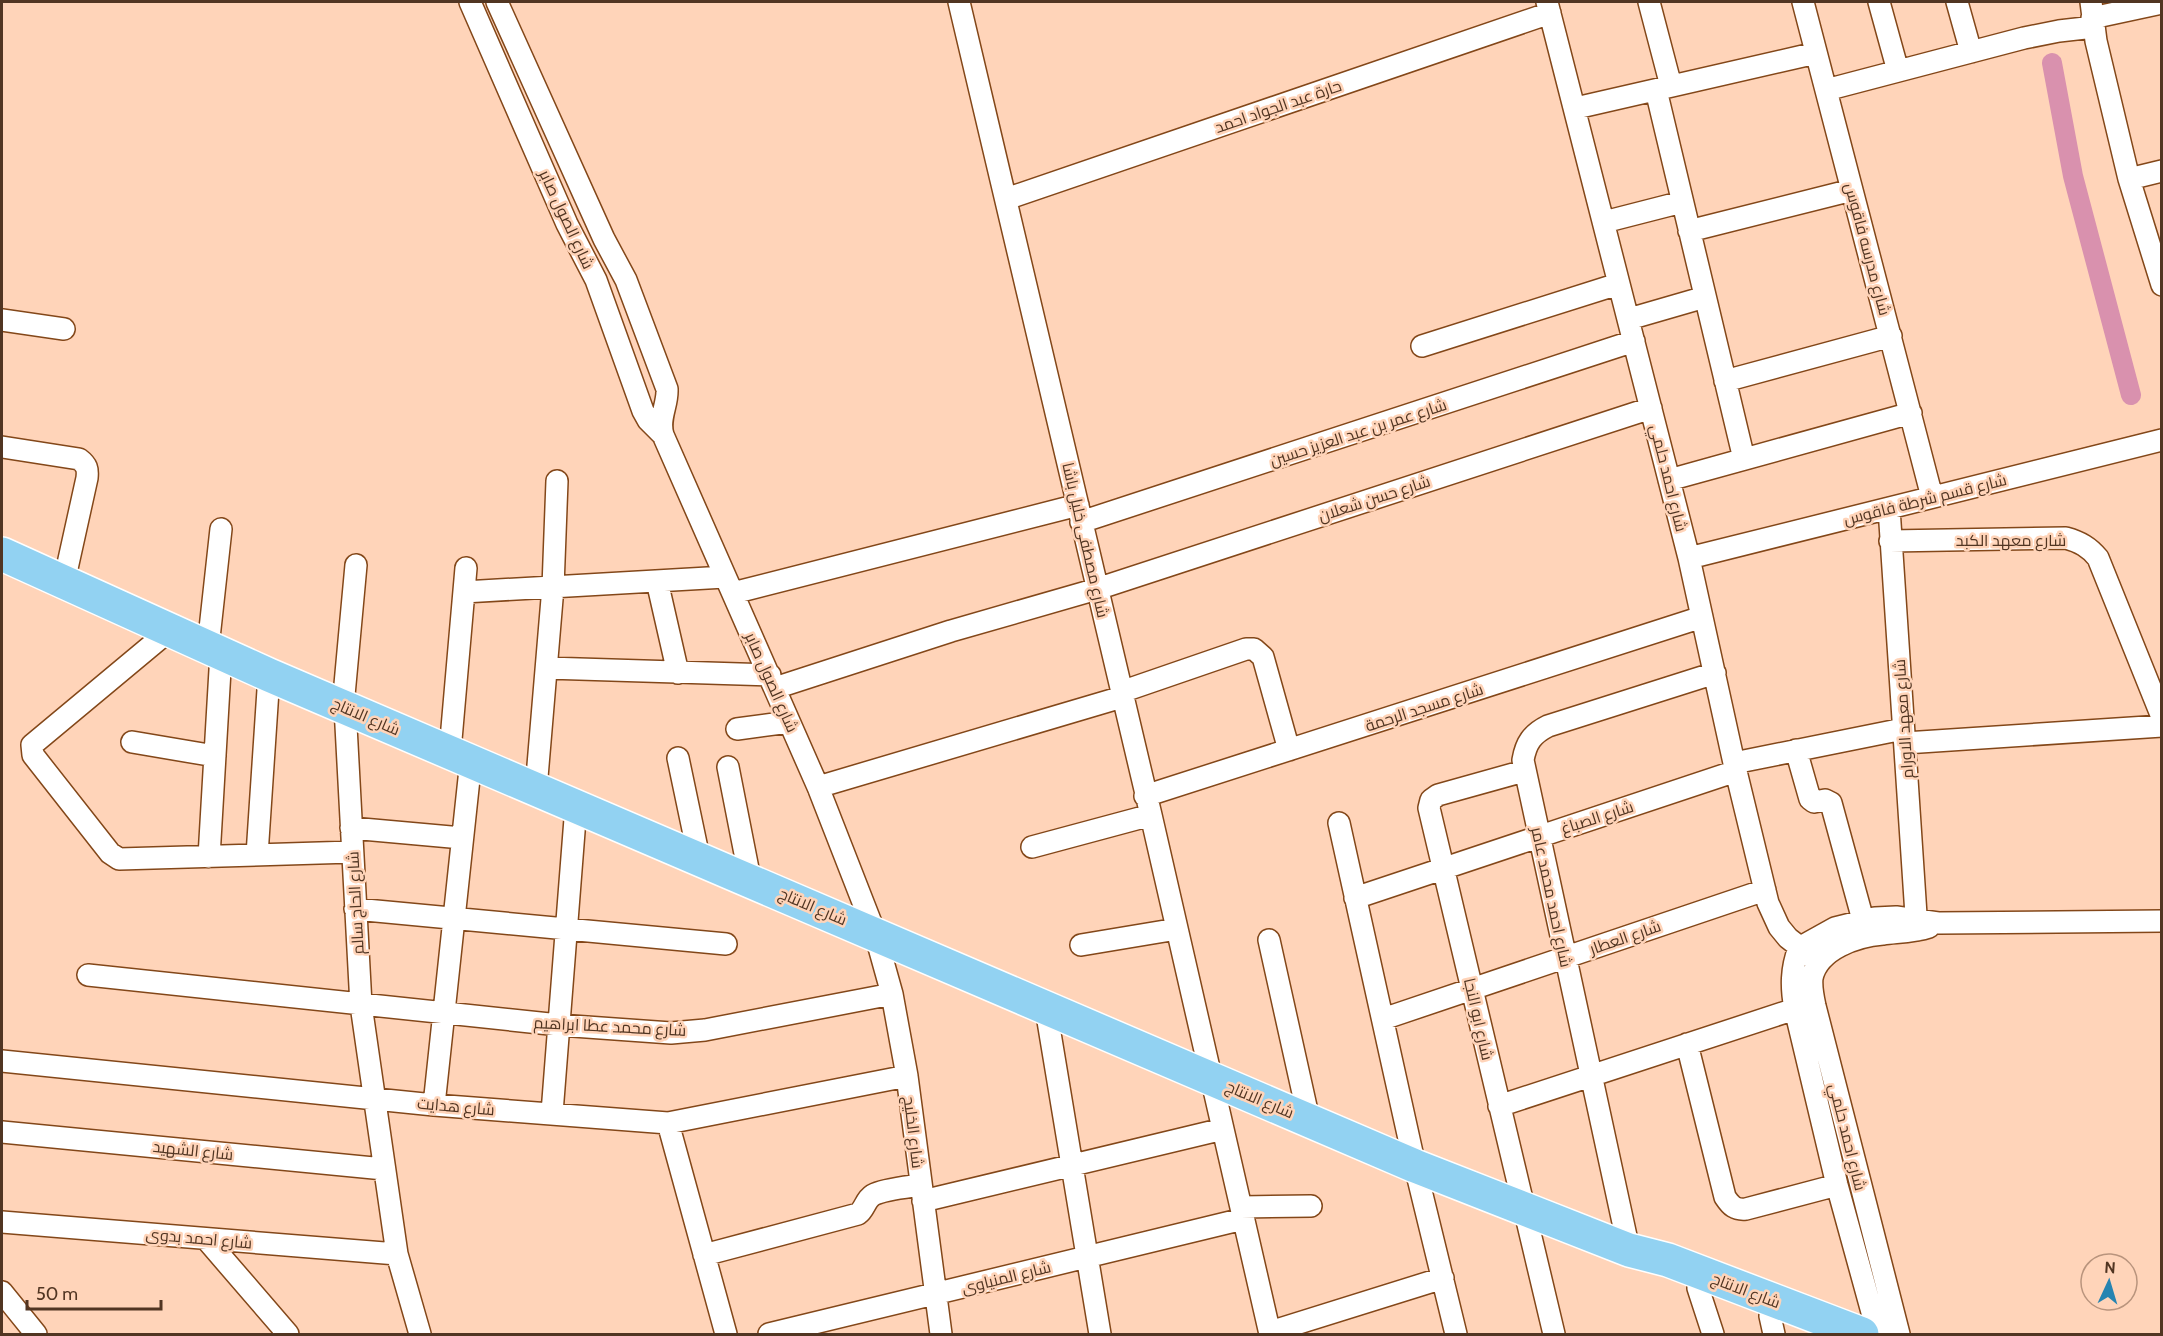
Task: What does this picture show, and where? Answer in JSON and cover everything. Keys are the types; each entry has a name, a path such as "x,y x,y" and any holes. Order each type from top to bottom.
{"main road":[{"name":"شارع الانتاج","path":"2,554 269,675 461,755 1046,1009 1415,1166 1629,1250 1668,1260 1862,1335"},
{"name":"شارع الانتاج","path":"1629,1250 1664,1274 1698,1288 1772,1325 1816,1335"}],"street":[{"name":"شارع الصول صابر","path":"470,2 567,224 596,280 643,411 648,420 663,435"},
{"name":"شارع الصول صابر","path":"497,2 631,294 667,389 666,404 661,419 663,435 773,681 818,787 875,933"},
{"name":"شارع مصطفى خليل باشا","path":"959,2 1270,1333"},
{"path":"1649,2 1682,202 1744,459"},
{"name":"شارع مدرسه فاقوس","path":"1803,2 1932,497"},
{"path":"1879,2 1898,71"},
{"path":"1957,2 1971,52"},
{"path":"1826,90 2041,34 2092,16 2162,3"},
{"name":"حارة عبد الجواد احمد","path":"1006,199 1548,7"},
{"name":"شارع احمد حلمي","path":"1548,7 1576,108 1618,284 1635,341 1689,558 1735,767 1770,909 1779,927 1799,948 1818,962 1812,983 1815,1006 1899,1335"},
{"path":"2092,16 2129,179 2162,285"},
{"path":"1576,108 1816,53"},
{"path":"2129,179 2162,171"},
{"path":"1689,231 1852,190"},
{"path":"1604,222 1682,202"},
{"path":"1422,346 1618,284"},
{"path":"1629,319 1705,297"},
{"path":"2,320 64,329"},
{"path":"1725,381 1891,336"},
{"name":"شارع عمر بن عبد العزيز حسين","path":"464,592 657,581 729,585 1080,513 1635,341"},
{"name":"شارع حسن شعلان","path":"547,668 678,673 773,681 1097,589 1651,408"},
{"path":"1669,480 1911,413"},
{"name":"شارع قسم شرطة فاقوس","path":"1689,558 2162,440"},
{"path":"2,447 79,459 85,464 88,471 64,582"},
{"path":"536,789 553,587 557,481"},
{"name":"شارع معهد الاورام","path":"1889,508 1917,925"},
{"path":"209,856 215,756 214,650 221,529"},
{"name":"شارع معهد الكبد","path":"1890,542 2066,538 2079,541 2090,548 2098,558 2162,717"},
{"name":"شارع الحاج سالم","path":"356,565 344,706 361,1005 397,1254 420,1335"},
{"path":"434,1105 462,838 461,755 466,568"},
{"path":"657,581 678,673"},
{"name":"شارع مسجد الرحمة","path":"1032,847 1148,806 1289,750 1702,617"},
{"path":"170,630 34,743 32,749 33,755 110,853 119,859 352,852"},
{"path":"818,787 1121,694 1246,649 1254,649 1263,657 1289,750"},
{"name":"شارع احمد محمد عامر","path":"1629,1250 1522,760 1530,739 1538,731 1548,726 1715,673"},
{"path":"257,855 269,675"},
{"path":"737,729 789,722"},
{"name":"شارع الصباغ","path":"1355,898 1735,767 1796,750 1904,736 2162,726"},
{"path":"132,742 215,756"},
{"path":"1796,750 1810,799 1814,802 1825,800 1831,803 1863,920"},
{"path":"678,758 699,858"},
{"path":"728,767 750,879"},
{"name":"شارع ابو النجا","path":"1524,771 1438,795 1431,800 1429,812 1554,1335"},
{"path":"552,1113 576,806"},
{"path":"1339,823 1415,1166 1456,1335"},
{"path":"351,828 462,838"},
{"name":"شارع العطار","path":"1383,1019 1765,890"},
{"path":"355,909 726,944"},
{"path":"1799,948 1835,928 1863,920 1896,917 1917,925"},
{"path":"1818,962 1829,953 1854,940 1938,922 2162,921"},
{"path":"1081,945 1177,929"},
{"name":"شارع الخليج","path":"875,933 892,994 907,1076 941,1335"},
{"path":"1269,940 1309,1120"},
{"name":"شارع احمد حلمي","path":"1799,948 1791,983 1795,1009 1837,1185 1878,1335"},
{"name":"شارع محمد عطا ابراهيم","path":"88,975 559,1025 671,1033 688,1032 892,994"},
{"path":"1046,1009 1100,1335"},
{"path":"1499,1106 1795,1009"},
{"path":"1687,1044 1725,1197 1730,1204 1737,1210 1746,1209 1837,1185"},
{"name":"شارع هدايت","path":"2,1062 434,1105 668,1123 907,1076"},
{"path":"668,1123 726,1335"},
{"path":"704,1255 858,1214 865,1208 868,1200 876,1194 922,1193 1072,1165 1223,1129"},
{"name":"شارع الشهيد","path":"2,1132 384,1169"},
{"name":"شارع المنياوى","path":"769,1335 1087,1257 1242,1213 1311,1206"},
{"name":"شارع احمد بدوى","path":"2,1222 397,1254"},
{"path":"206,1239 288,1335"},
{"path":"1270,1333 1443,1278"},
{"path":"1698,1288 1713,1335"},
{"path":"2,1292 36,1335"}],"waterway":[{"path":"2052,63 2073,176 2131,395"}]}
